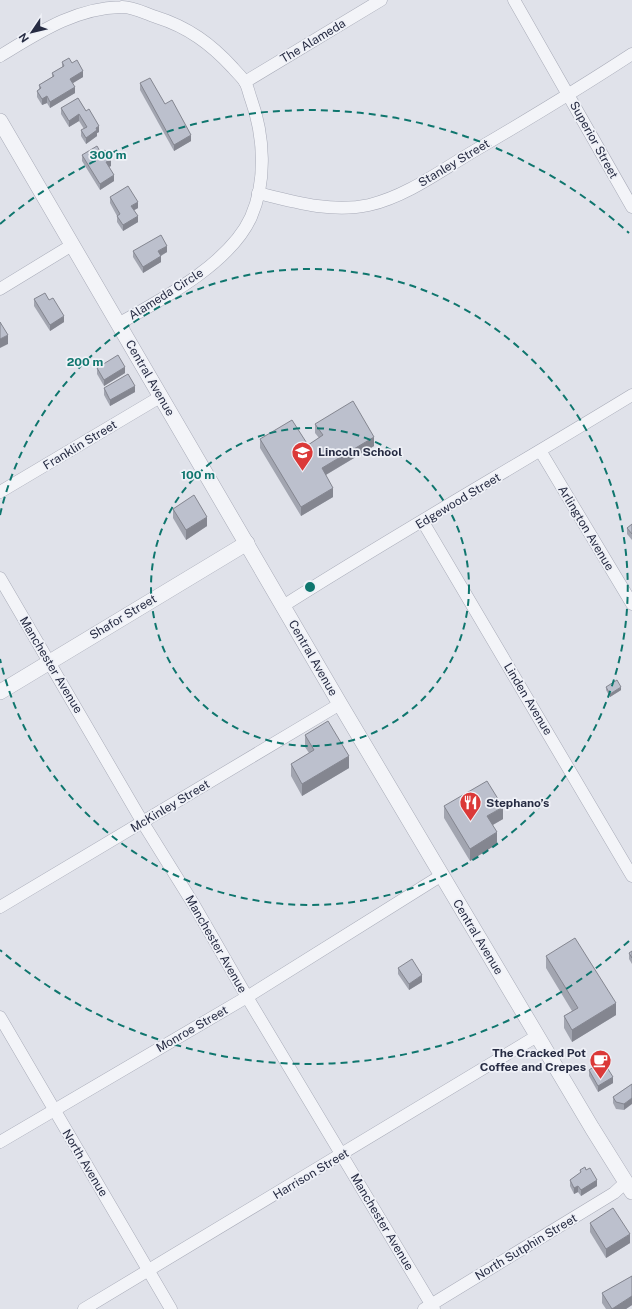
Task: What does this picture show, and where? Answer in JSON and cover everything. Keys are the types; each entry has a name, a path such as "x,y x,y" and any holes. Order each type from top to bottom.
{"street":[{"name":"The Alameda","path":"245,82 381,0"},
{"name":"Superior Street","path":"514,0 632,207"},
{"name":"Alameda Circle","path":"0,56 62,20 90,10 123,3 169,21 203,38 245,82 256,114 262,152 258,192 250,218 232,244 208,268 185,284 118,324"},
{"name":"Stanley Street","path":"258,192 302,204 329,208 368,205 403,194 569,95 632,54"},
{"name":"Central Avenue","path":"0,121 340,704 537,1036 630,1181"},
{"path":"0,289 72,245"},
{"name":"Edgewood Street","path":"283,606 357,560 541,452 632,395"},
{"name":"Franklin Street","path":"0,492 160,397"},
{"name":"Arlington Avenue","path":"541,452 632,604"},
{"name":"Linden Avenue","path":"423,522 632,876"},
{"name":"Shafor Street","path":"0,692 247,543"},
{"name":"Manchester Avenue","path":"0,578 143,823 194,905 247,997 342,1155 430,1308"},
{"name":"McKinley Street","path":"0,907 340,704"},
{"name":"Monroe Street","path":"0,1142 247,997 442,875"},
{"name":"North Avenue","path":"0,1016 171,1309"},
{"name":"Harrison Street","path":"84,1309 342,1155 537,1036"},
{"name":"North Sutphin Street","path":"430,1308 614,1193 630,1181"}],"building":[{"path":"69,58 72,63 77,60 83,71 70,79 75,87 50,102 47,96 42,99 37,91 41,88 39,85 54,76 52,73 64,66 62,62"},
{"path":"150,78 165,104 172,100 191,135 174,145 140,83"},
{"path":"78,98 86,111 89,109 99,126 96,128 97,130 86,138 81,130 87,127 79,114 69,121 61,108"},
{"path":"97,146 101,153 105,150 111,160 106,162 114,175 100,184 82,155"},
{"path":"128,186 138,202 131,206 138,216 123,225 117,216 120,214 110,197"},
{"path":"161,235 167,246 158,251 161,256 143,267 133,251"},
{"path":"45,293 49,300 53,298 64,316 50,325 34,299"},
{"path":"0,322 8,335 0,339"},
{"path":"118,355 125,367 104,380 97,368"},
{"path":"128,374 135,386 110,400 104,388"},
{"path":"353,401 374,437 322,468 333,488 301,507 260,439 292,420 308,445 323,435 315,424"},
{"path":"194,495 207,517 186,530 173,509"},
{"path":"632,524 632,534 627,528"},
{"path":"617,680 621,687 610,694 606,687"},
{"path":"328,721 349,756 302,784 291,764 314,750 305,735"},
{"name":"Stephano’s","path":"487,781 503,807 487,816 497,832 470,849 444,806"},
{"path":"575,938 616,1003 572,1030 564,1016 578,1008 546,956"},
{"path":"632,951 632,958 629,953"},
{"path":"412,959 422,975 409,984 398,968"},
{"path":"603,1061 613,1077 598,1086 589,1070"},
{"path":"632,1084 632,1098 624,1104 616,1102 613,1097"},
{"path":"585,1167 586,1170 590,1168 597,1180 581,1190 578,1186 574,1188 570,1180"},
{"path":"613,1208 630,1234 606,1249 590,1223"},
{"path":"632,1276 632,1296 612,1309 602,1293"}],"place":[{"name":"Lincoln School","path":"302,472"},
{"name":"Stephano’s","path":"471,822"},
{"name":"The Cracked Pot Coffee and Crepes","path":"601,1080"}]}
